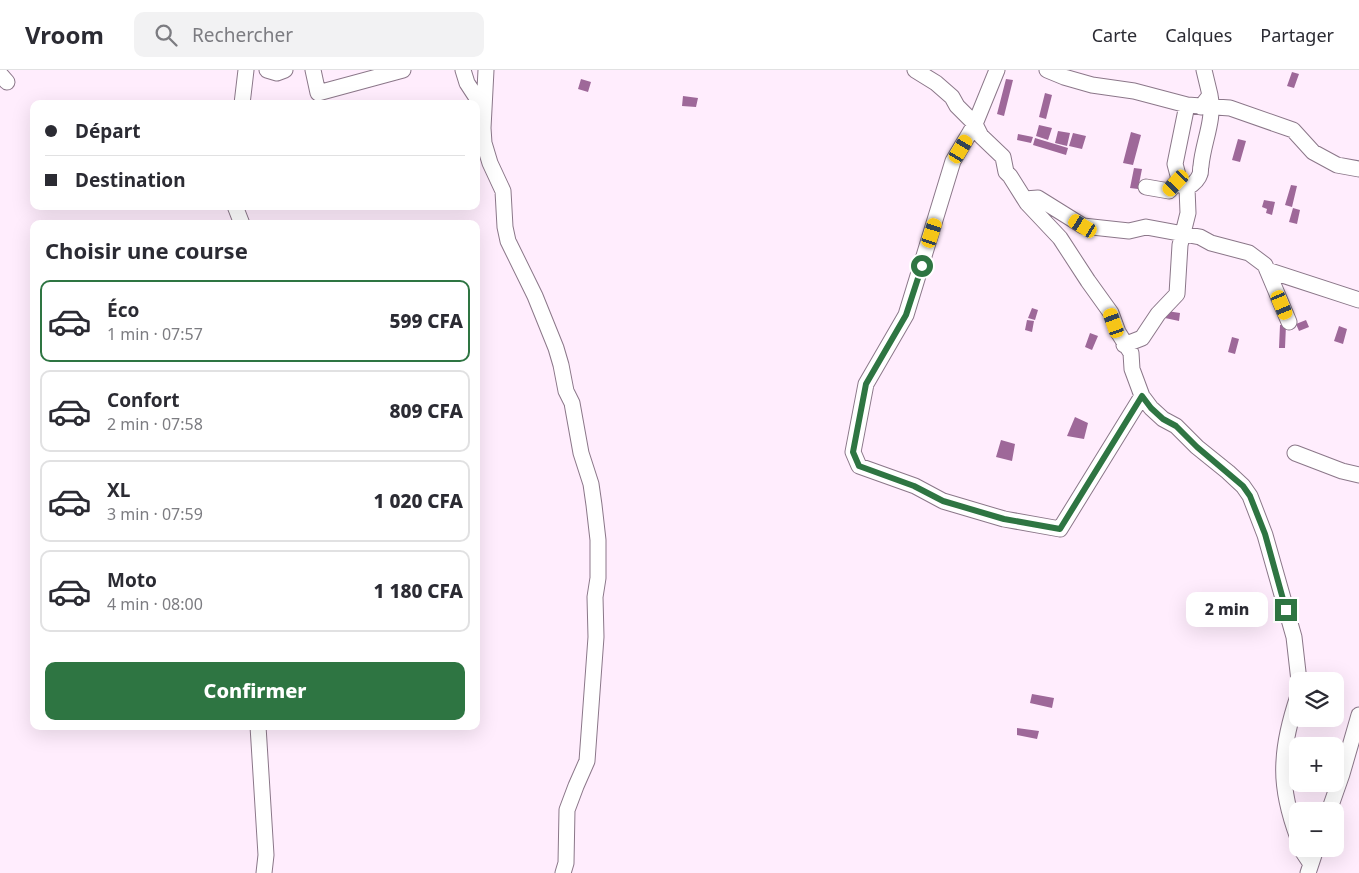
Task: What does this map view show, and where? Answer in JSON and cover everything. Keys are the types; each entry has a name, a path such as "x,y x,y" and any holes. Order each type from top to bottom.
{"street":[{"path":"242,100 246,70"},
{"path":"267,70 277,73 285,70"},
{"path":"313,70 318,93 403,70"},
{"path":"463,70 467,83 478,100"},
{"path":"486,70 484,143 490,163 503,191 508,241 535,296 556,348 566,391 572,403 581,453 591,484 598,540 598,578 595,597 596,637 587,761 568,810 566,863 563,873"},
{"path":"915,70 936,83 975,124 981,136 1003,157 1006,172 1025,199 1060,238 1111,313 1124,345 1130,353 1132,369 1142,396 1151,408 1163,419 1176,426 1197,447 1238,482 1250,496 1265,534 1294,637 1298,672"},
{"path":"997,70 975,124 953,161 906,315 866,384 853,452 859,466 914,486 943,501 1004,519 1060,529 1142,396"},
{"path":"1047,70 1067,74 1092,85 1230,108 1293,130 1313,152 1337,165 1359,169"},
{"path":"1187,188 1195,183 1201,174 1200,166 1210,125 1203,104 1204,70"},
{"path":"480,104 484,110"},
{"path":"1124,345 1142,338 1158,314 1177,294 1177,269 1188,213 1187,188 1179,179 1175,164 1203,104"},
{"path":"1146,187 1169,191 1176,183 1187,188"},
{"path":"1025,199 1038,198 1083,226 1130,230 1146,227 1184,228 1211,243 1248,252 1265,265 1289,322"},
{"path":"1267,270 1359,300"},
{"path":"1296,453 1342,471 1359,475"},
{"path":"1332,802 1359,715"},
{"path":"1289,813 1284,761 1290,727"},
{"path":"258,730 266,855 264,873"}],"building":[{"path":"1292,72 1299,74 1294,88 1287,86"},
{"path":"581,79 591,82 588,92 578,89"},
{"path":"1006,79 1013,80 1004,116 997,114"},
{"path":"1045,93 1052,95 1046,119 1039,117"},
{"path":"683,96 698,98 696,107 682,106"},
{"path":"1039,125 1052,128 1048,140 1036,136"},
{"path":"1058,131 1070,133 1067,146 1055,143"},
{"path":"1131,132 1141,135 1133,165 1123,163"},
{"path":"1073,133 1086,136 1082,149 1069,146"},
{"path":"1018,134 1033,137 1031,143 1017,140"},
{"path":"1035,138 1068,148 1066,155 1033,145"},
{"path":"1238,139 1246,141 1240,162 1232,160"},
{"path":"1134,168 1142,169 1138,189 1130,188"},
{"path":"1291,185 1297,186 1292,207 1285,205"},
{"path":"1264,200 1275,202 1272,215 1266,213 1267,209 1262,207"},
{"path":"1293,208 1300,210 1297,224 1289,222"},
{"path":"1032,308 1038,310 1035,320 1028,318"},
{"path":"1167,311 1180,313 1179,321 1165,318"},
{"path":"1027,320 1034,321 1032,332 1025,330"},
{"path":"1306,320 1309,327 1299,331 1296,324"},
{"path":"1280,325 1286,325 1285,348 1279,348"},
{"path":"1339,326 1347,329 1343,344 1334,341"},
{"path":"1090,333 1098,336 1092,350 1085,347"},
{"path":"1232,337 1239,339 1235,354 1228,352"},
{"path":"1075,417 1088,423 1084,439 1067,436"},
{"path":"1001,440 1015,444 1012,461 996,457"},
{"path":"1032,694 1054,698 1052,708 1030,703"},
{"path":"1017,728 1039,731 1037,739 1017,735"}],"route":[{"path":"922,266 906,315 866,384 853,452 859,466 914,486 943,501 1004,519 1060,529 1142,396 1151,408 1163,419 1176,426 1197,447 1228,472 1243,486 1250,496 1265,534 1286,610"}]}
